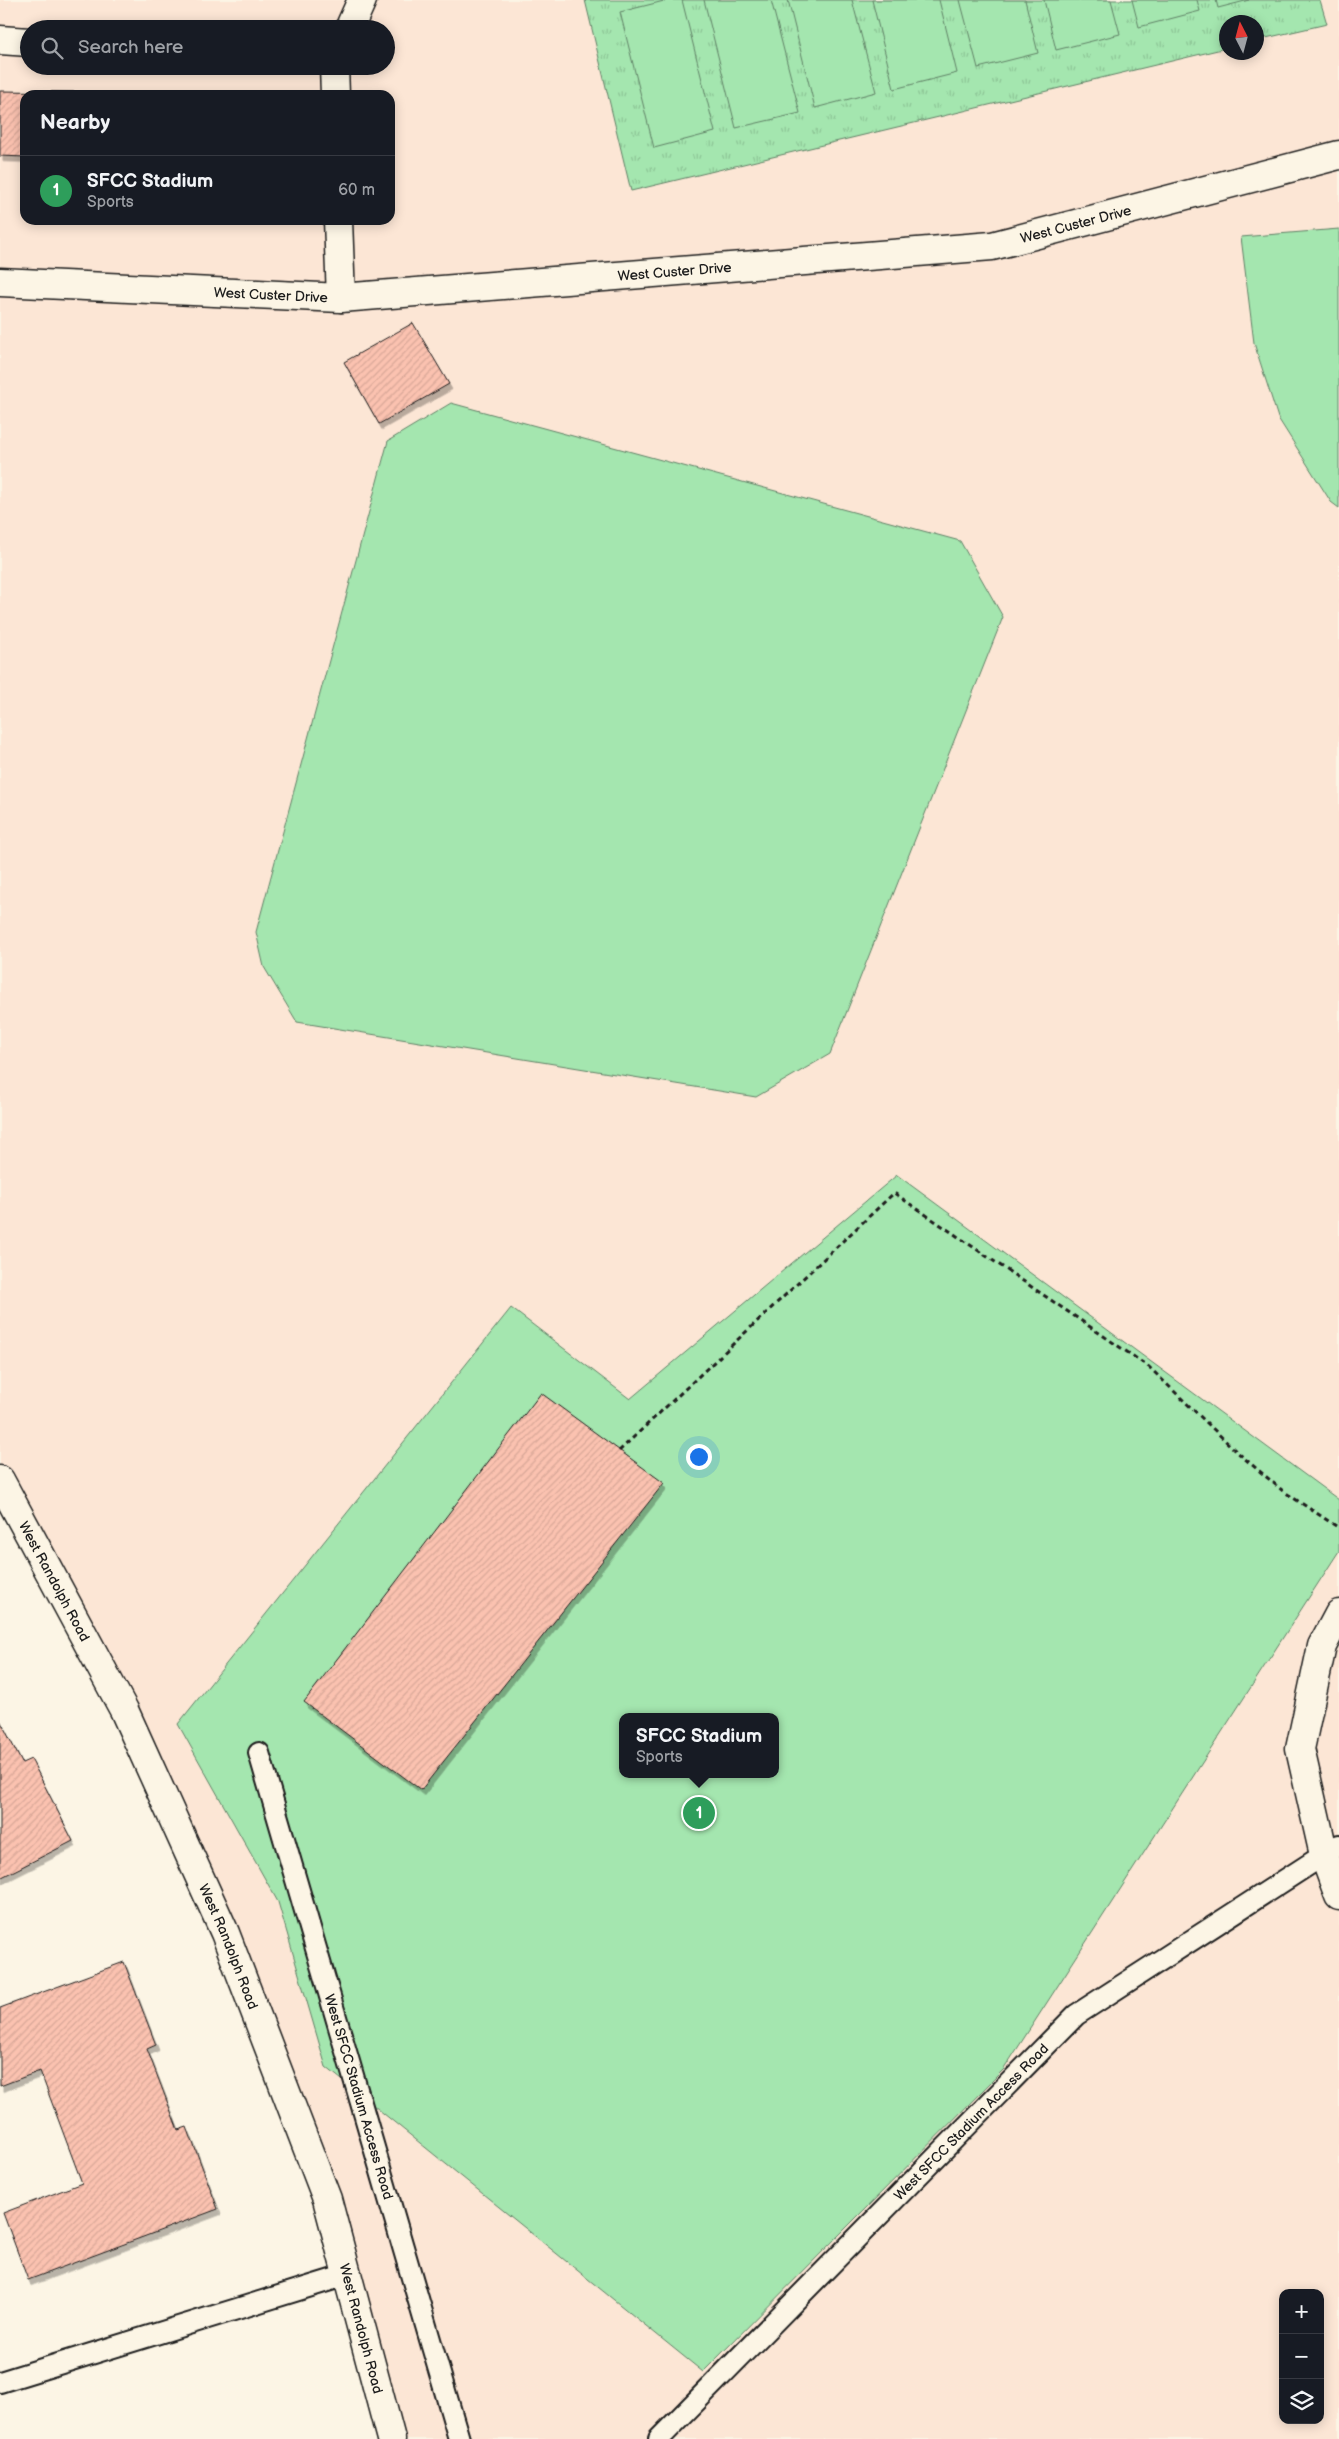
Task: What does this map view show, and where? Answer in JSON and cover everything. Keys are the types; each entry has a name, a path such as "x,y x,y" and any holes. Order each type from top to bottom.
{"street":[{"path":"353,20 362,0"},
{"path":"0,40 20,41"},
{"path":"334,75 335,90"},
{"name":"West Custer Drive","path":"0,282 340,298 992,246 1339,155"},
{"path":"338,225 340,298"},
{"name":"West Randolph Road","path":"0,1480 124,1710 225,1933 327,2199 391,2439"},
{"path":"1339,1614 1322,1646 1300,1749 1332,1850 1339,1896"}],"lane":[{"name":"West SFCC Stadium Access Road","path":"258,1753 459,2439"},
{"name":"West SFCC Stadium Access Road","path":"659,2439 1076,2015 1332,1850"},
{"path":"0,2382 347,2275"}],"path":[{"path":"620,1451 894,1193 1149,1367 1237,1452 1283,1491 1339,1528"}],"shaded area":[{"path":"0,0 1339,0 1339,2439 391,2439 327,2199 225,1933 0,1489"}],"green space":[{"path":"585,0 1320,0 1327,24 1264,38 1264,15 1219,15 1219,50 631,191"},
{"path":"668,0 682,0 715,132 654,148 620,12"},
{"path":"704,0 771,0 800,113 736,128"},
{"path":"788,0 852,0 876,92 815,108"},
{"path":"872,0 939,0 957,73 894,89"},
{"path":"960,0 1025,0 1038,53 978,68"},
{"path":"1044,0 1111,0 1120,34 1056,50"},
{"path":"1132,0 1197,0 1200,11 1139,27"},
{"path":"1216,0 1249,0 1218,8"},
{"path":"1339,229 1339,508 1331,502 1278,418 1254,343 1241,237"},
{"path":"451,403 960,541 1003,617 830,1054 756,1097 297,1022 264,967 256,932 388,441"},
{"path":"897,1175 1339,1500 1339,1551 1004,2069 703,2372 326,2067 278,1902 178,1724 511,1308 630,1399"}],"building":[{"path":"0,91 20,91 20,157 0,156"},
{"path":"413,323 449,384 379,424 344,362"},
{"path":"541,1393 664,1483 421,1790 304,1702"},
{"path":"0,1720 22,1763 31,1759 73,1841 0,1878"},
{"path":"124,1962 156,2045 147,2049 178,2130 187,2127 218,2209 28,2280 3,2213 82,2183 40,2071 0,2086 0,2008"}],"place":[{"name":"SFCC Stadium","path":"699,1813"}]}
